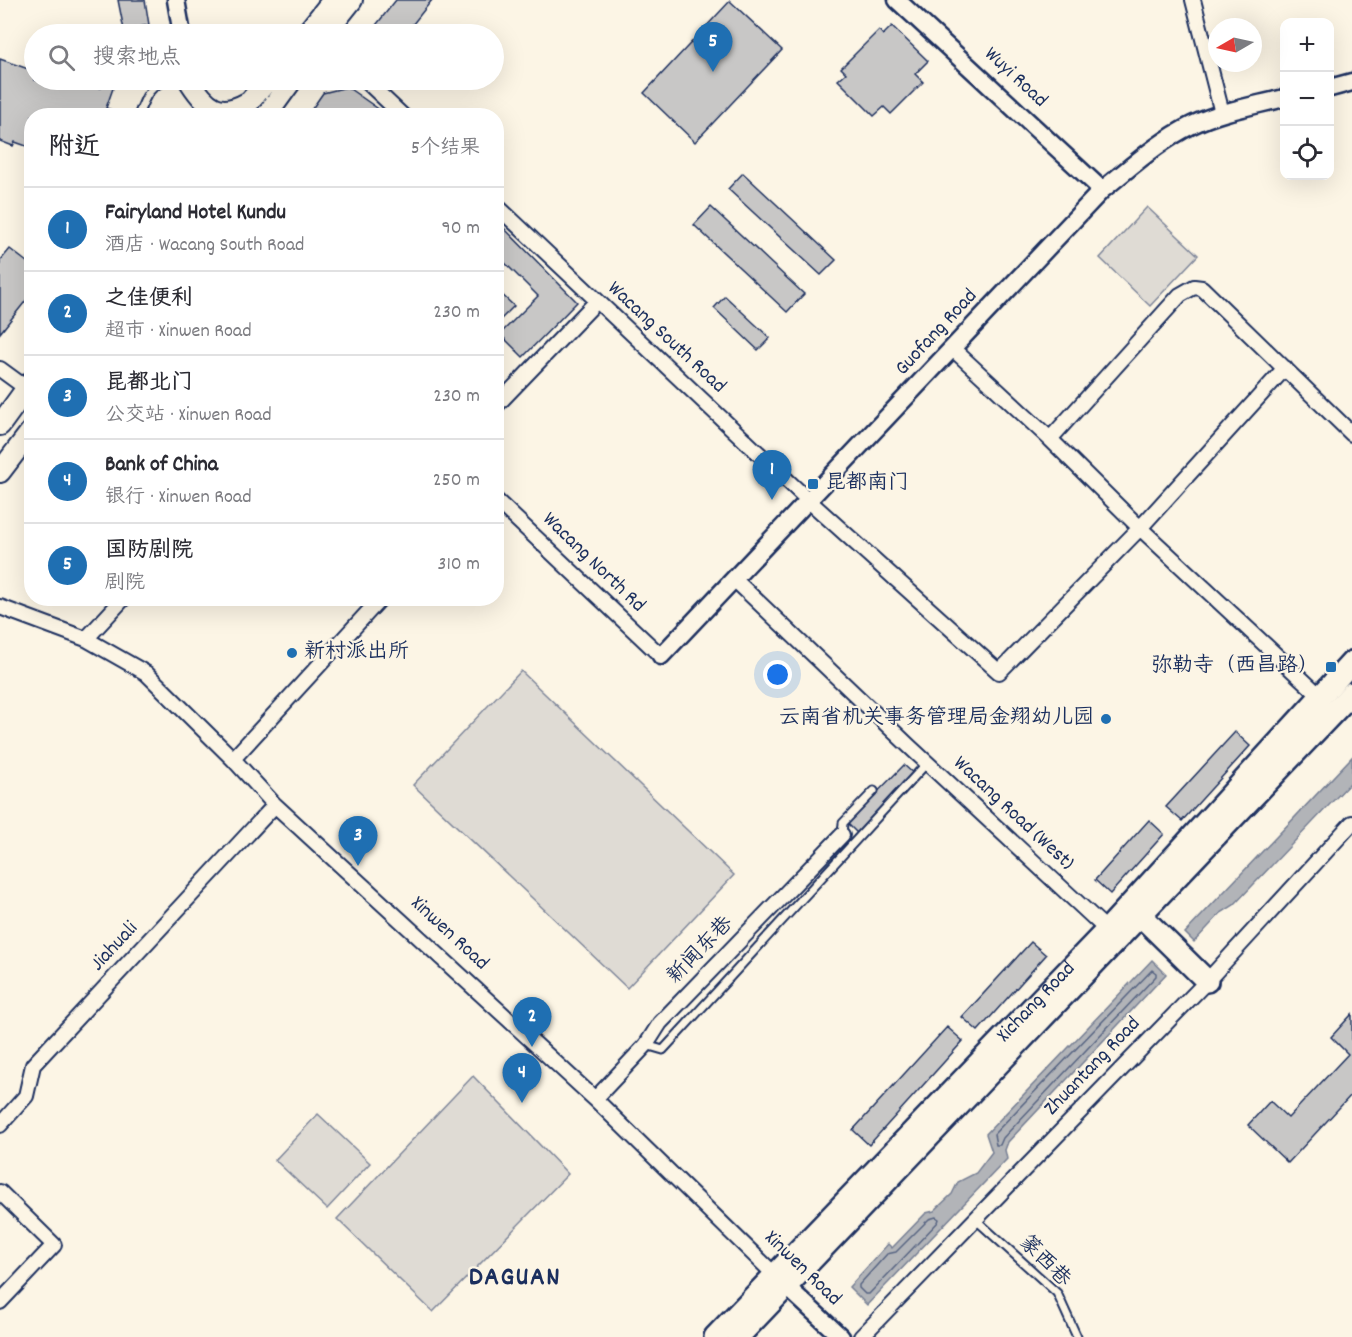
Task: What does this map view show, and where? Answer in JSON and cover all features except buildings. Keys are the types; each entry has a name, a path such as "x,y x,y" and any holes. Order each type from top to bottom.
{"main road":[{"path":"314,24 333,0"},
{"path":"333,24 352,0"},
{"path":"192,90 195,108"},
{"path":"196,90 209,107 215,108"},
{"path":"244,108 259,90"},
{"path":"272,108 285,90"},
{"path":"0,425 24,392"},
{"path":"0,472 24,440"},
{"name":"Xichang Road","path":"738,1337 780,1280 1107,930 1352,663"},
{"name":"Xichang Road","path":"715,1337 780,1280 1141,916 1352,693"},
{"path":"1141,916 1207,981"}],"street":[{"path":"176,0 180,24"},
{"name":"Wuyi Road","path":"897,0 1102,190"},
{"path":"1193,0 1222,113"},
{"path":"1334,87 1352,82"},
{"path":"376,90 395,108"},
{"name":"Guofang Road","path":"661,656 1102,190 1163,142 1191,126 1222,113 1280,99"},
{"name":"Wacang South Road","path":"504,213 808,500 999,672 1140,528"},
{"path":"1050,439 1180,295 1194,287 1202,288 1352,434"},
{"path":"504,398 597,301"},
{"path":"953,349 1321,697"},
{"path":"1140,528 1285,368"},
{"path":"0,369 24,382"},
{"name":"Wacang North Rd","path":"504,508 661,656"},
{"name":"Wacang Road (West)","path":"734,579 927,764 1107,930"},
{"path":"86,639 117,606"},
{"path":"233,759 374,606"},
{"name":"Xinwen Road","path":"0,607 86,639 146,673 233,759 275,805 595,1099 841,1337"},
{"name":"Jiahuali","path":"0,1125 26,1096 33,1065 275,805"},
{"name":"Zhuantang Road","path":"861,1337 1207,981 1352,823"},
{"name":"新闻东巷","path":"595,1099 646,1045 660,1023 842,835"},
{"path":"0,1192 54,1245 0,1302"}],"lane":[{"path":"142,108 150,90"},
{"path":"646,1045 663,1050 927,764"},
{"path":"842,835 843,824 874,791"},
{"name":"篆西巷","path":"975,1219 1057,1293 1077,1337"}],"shaded area":[{"path":"1147,207 1198,255 1150,306 1100,258"},
{"path":"521,671 734,875 627,988 413,785"},
{"path":"473,1076 568,1174 433,1312 337,1219"},
{"path":"318,1114 370,1163 327,1209 275,1160"}],"water":[{"path":"1352,757 1352,781 1234,905 1221,913 1194,942 1185,933"},
{"path":"1152,960 1166,974 1008,1142 1005,1150 1007,1159 867,1305 849,1287 888,1244 892,1248 926,1213 934,1211 952,1194 958,1182 976,1173 992,1152 986,1134"}],"place":[{"name":"国防剧院","path":"713,72"},
{"name":"昆都南门","path":"813,484"},
{"name":"Fairyland Hotel Kundu","path":"772,500"},
{"name":"新村派出所","path":"292,653"},
{"name":"弥勒寺（西昌路）","path":"1331,667"},
{"name":"云南省机关事务管理局金翔幼儿园","path":"1106,719"},
{"name":"昆都北门","path":"358,866"},
{"name":"之佳便利","path":"532,1047"},
{"name":"Bank of China","path":"522,1103"}],"district":[{"name":"DAGUAN","path":"515,1278"}]}
